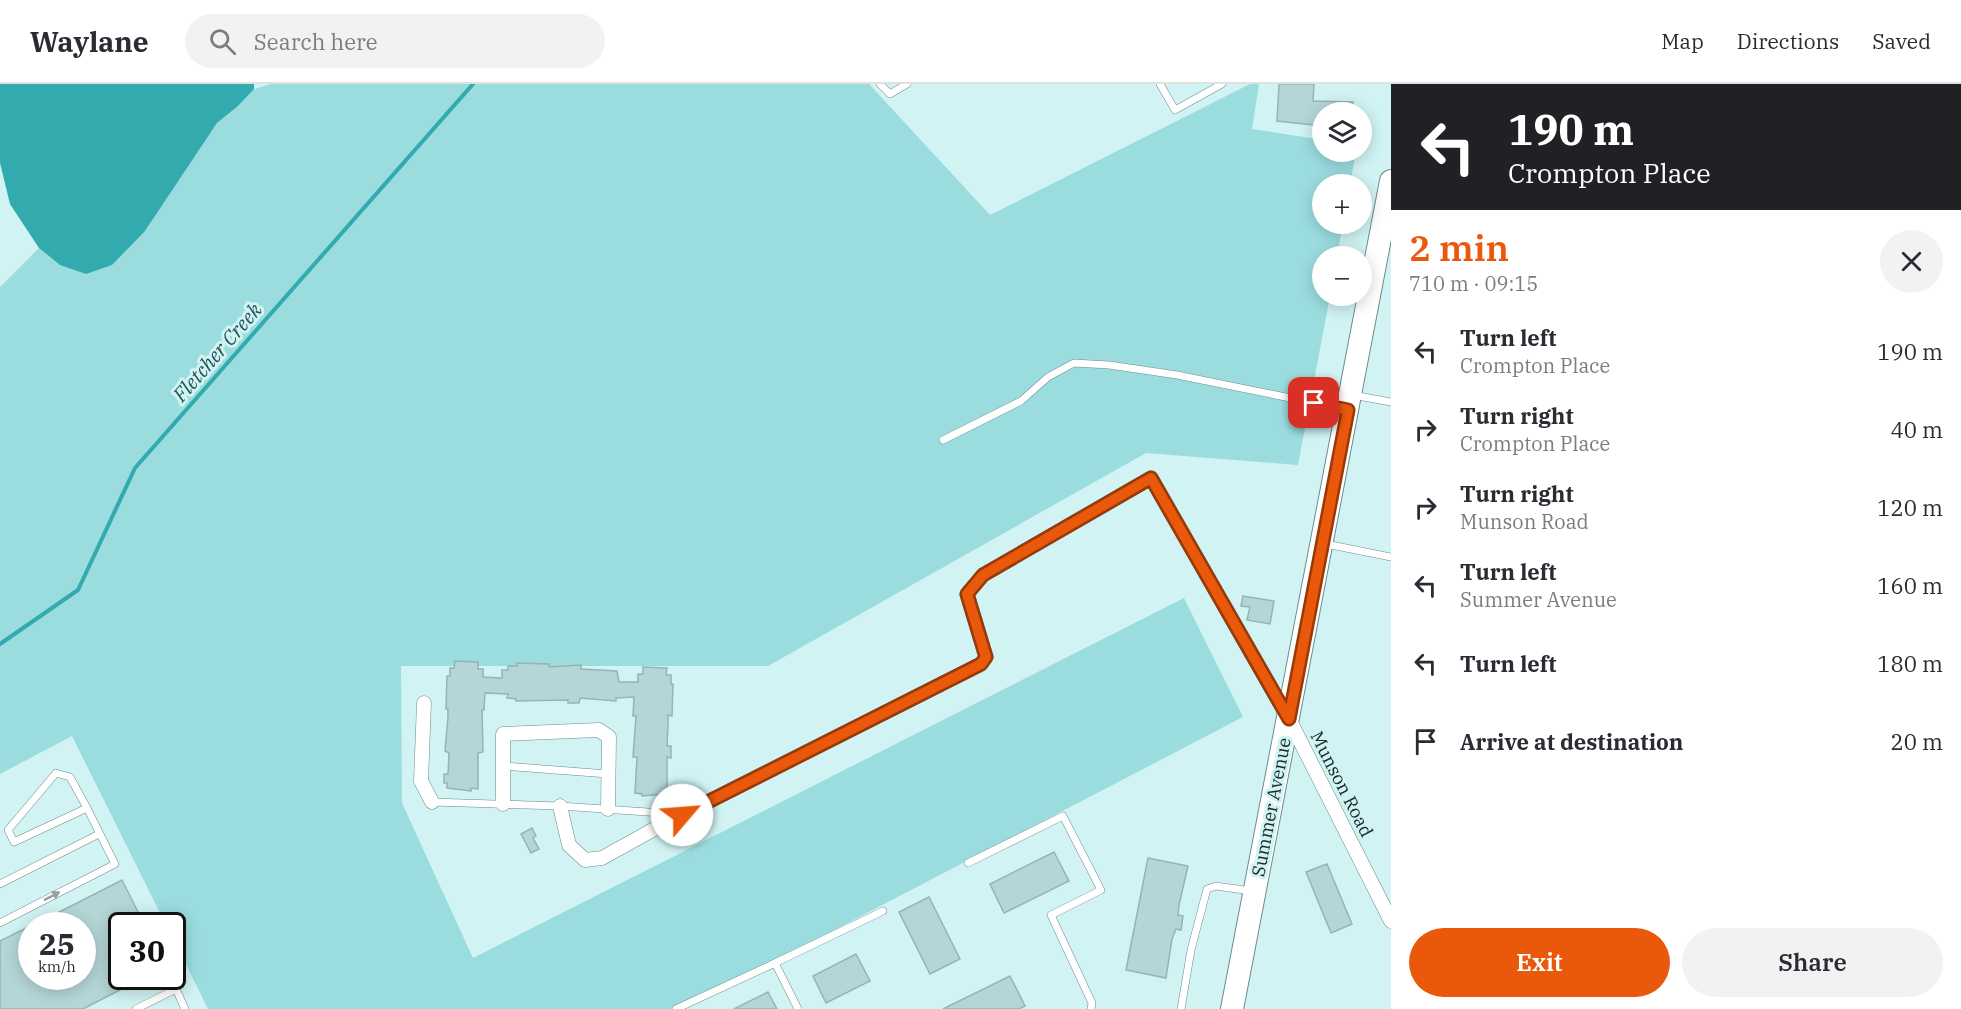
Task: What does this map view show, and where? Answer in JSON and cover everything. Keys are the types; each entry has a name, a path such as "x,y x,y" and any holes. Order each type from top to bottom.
{"main road":[{"name":"Summer Avenue","path":"1232,1009 1391,181"}],"street":[{"name":"Munson Road","path":"682,815 981,664 986,657 967,594 983,575 1151,478 1289,719 1391,921"},
{"path":"424,702 421,781 432,802"},
{"path":"503,804 503,734 599,730 609,737 608,809"},
{"path":"560,806 569,845 585,860 603,858 682,815"}],"lane":[{"path":"880,84 890,94 907,84"},
{"path":"1160,84 1175,110 1222,84"},
{"path":"943,440 1021,401 1048,377 1074,363 1109,365 1349,402 1391,402"},
{"path":"1322,544 1391,557"},
{"path":"503,766 609,774"},
{"path":"0,922 115,864 87,808 70,777 56,773 8,830 14,842 87,808"},
{"path":"432,802 560,806 682,815"},
{"path":"968,863 1063,816 1101,890 1051,915 1092,1003 1092,1009"},
{"path":"0,884 99,834"},
{"path":"1181,1009 1191,950 1207,889 1216,886 1254,892"},
{"path":"676,1009 883,910"},
{"path":"775,963 798,1009"},
{"path":"136,1009 176,989 185,1009"}],"shaded area":[{"path":"0,84 254,84 254,89 217,123 145,231 112,265 86,274 60,265 39,248 10,204 0,163"},
{"path":"271,84 869,84 990,215 1250,84 1259,84 1252,129 1312,138 1312,162 1354,162 1352,174 1312,174 1312,234 1341,234 1339,246 1312,246 1312,306 1328,306 1298,465 1146,453 768,666 401,666 402,803 473,958 1184,598 1243,717 683,1009 208,1009 186,964 186,912 160,912 72,736 0,774 0,287 39,248 60,265 145,231 217,123 254,89"}],"building":[{"path":"1279,84 1314,84 1313,101 1353,102 1312,102 1312,125 1277,121"},
{"path":"1243,596 1274,601 1270,624 1247,620 1250,607 1241,606"},
{"path":"455,661 478,662 478,669 483,669 483,677 502,678 502,670 508,670 508,666 517,666 517,663 549,664 549,667 581,665 581,669 617,671 619,682 638,682 638,674 643,674 643,667 667,668 666,675 671,675 671,684 673,684 672,716 668,715 667,746 671,746 671,758 667,757 667,794 642,796 642,794 635,793 637,757 633,757 636,716 633,716 634,697 616,698 616,701 580,698 579,703 568,703 568,700 516,701 516,699 507,698 508,694 485,693 484,710 482,710 483,752 478,753 478,789 471,788 471,791 447,788 447,783 444,783 444,774 448,774 449,753 445,751 448,717 448,709 446,709 447,676 450,676 450,668 454,668"},
{"path":"532,828 536,836 533,838 539,849 531,853 521,834"},
{"path":"1054,852 1069,881 1004,913 990,884"},
{"path":"1148,858 1188,866 1179,905 1178,915 1183,916 1181,930 1176,929 1172,939 1166,978 1126,970"},
{"path":"1327,864 1352,924 1331,933 1306,872"},
{"path":"122,880 138,912 108,912 108,990 120,990 83,1009 0,1009 0,941 18,932 18,990 96,990 96,912 59,912"},
{"path":"929,897 960,959 930,974 899,912"},
{"path":"856,954 870,981 826,1003 813,976"},
{"path":"1010,976 1025,1006 1019,1009 943,1009"},
{"path":"768,992 777,1009 734,1009"}],"waterway":[{"name":"Fletcher Creek","path":"0,644 78,590 135,468 473,84"}],"route":[{"path":"682,815 981,664 986,657 967,594 983,575 1151,478 1289,719 1348,410 1314,403"}]}
